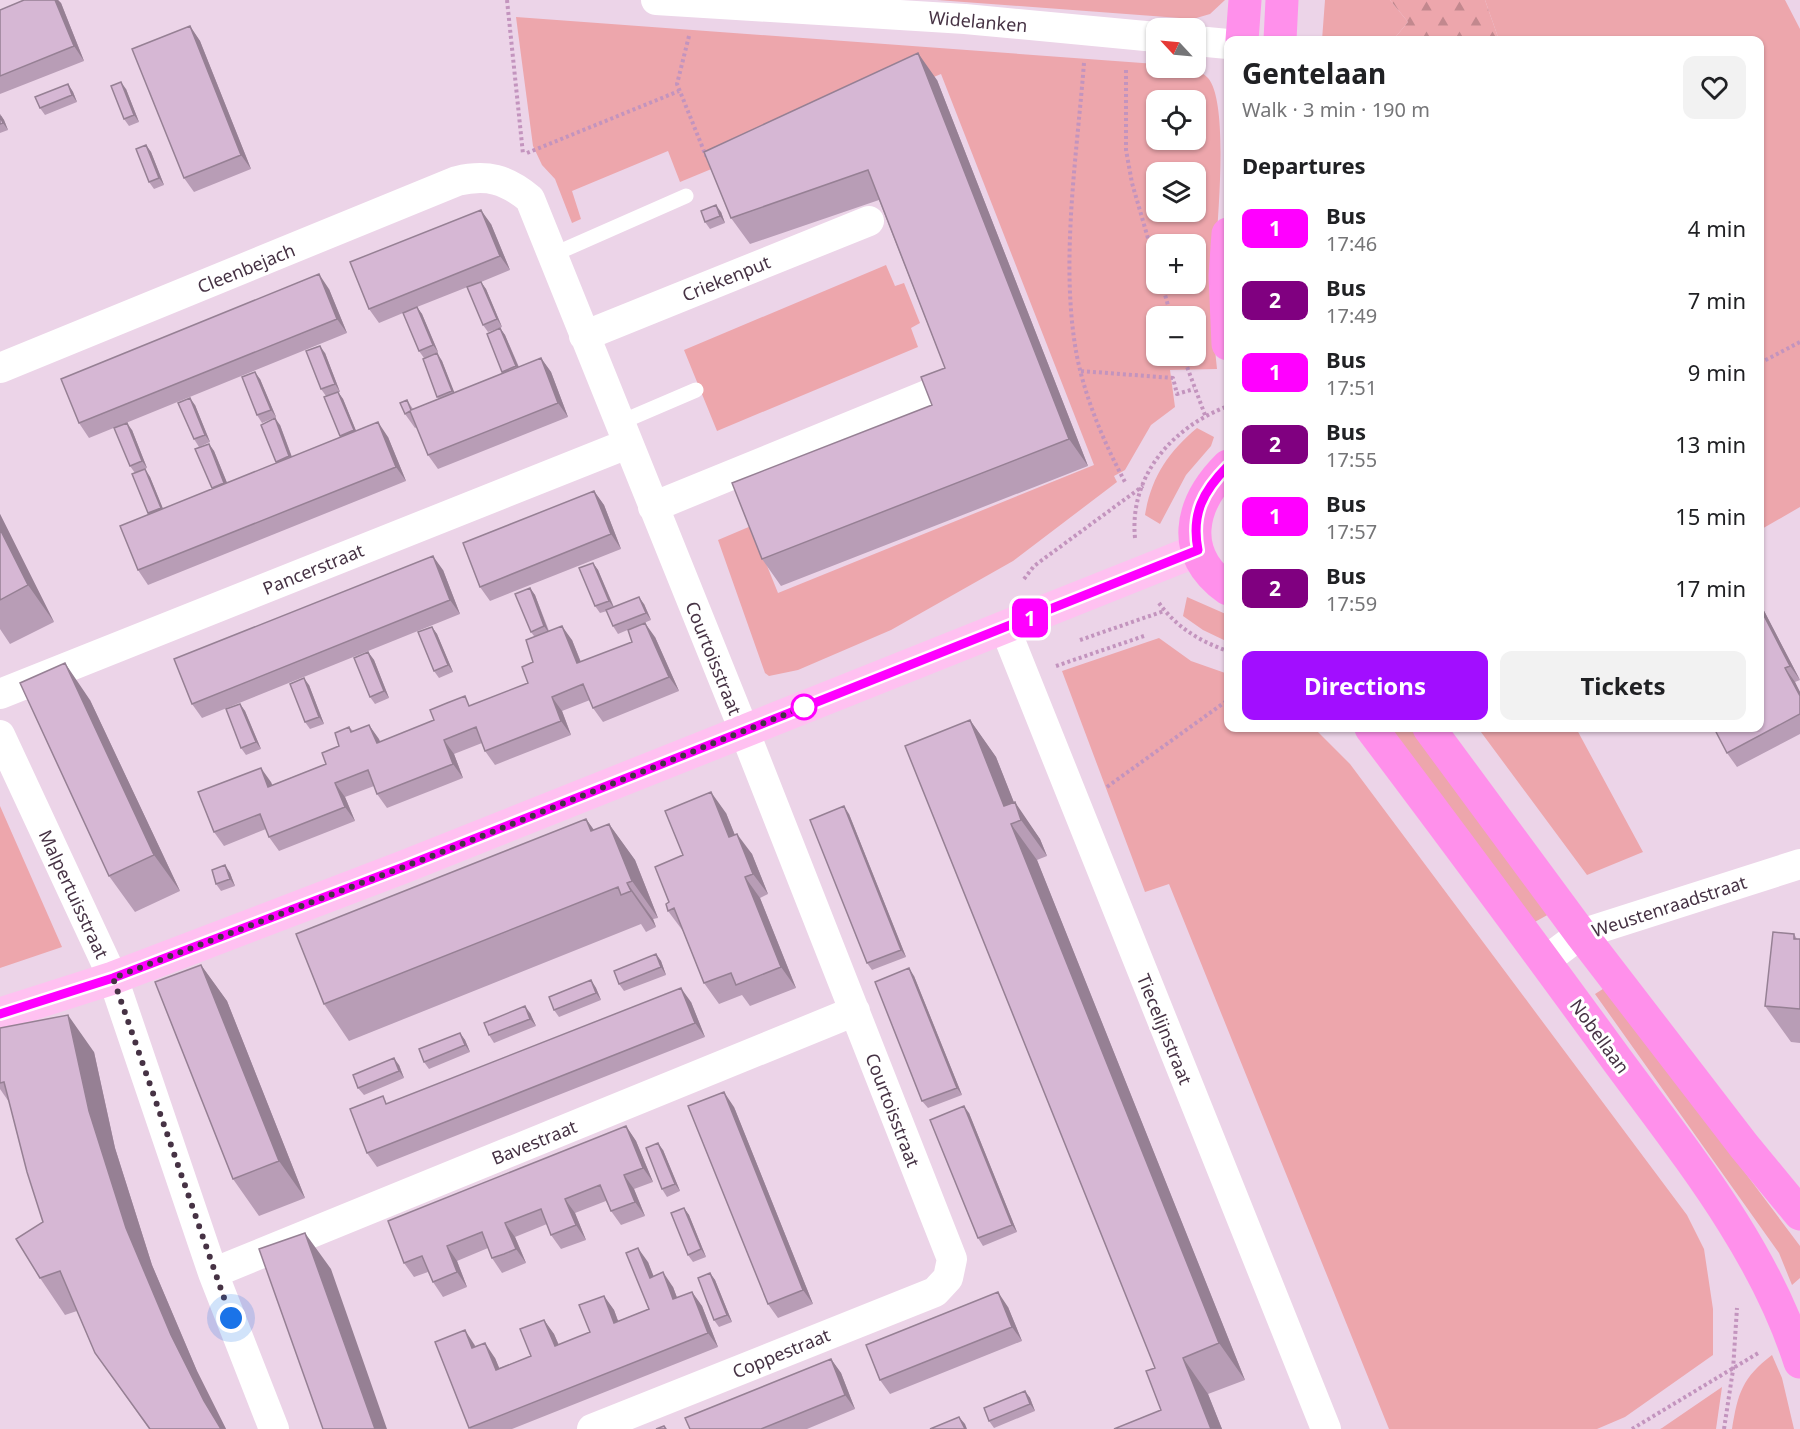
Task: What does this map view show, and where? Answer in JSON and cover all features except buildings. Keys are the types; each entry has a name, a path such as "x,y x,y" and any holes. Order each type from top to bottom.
{"main road":[{"path":"1242,36 1245,0"},
{"path":"1280,36 1282,0"},
{"path":"1224,470 1212,483 1198,507 1195,528 1198,550 1214,577 1224,586"},
{"name":"Nobellaan","path":"1374,732 1706,1180 1741,1235 1773,1293 1800,1362"},
{"path":"1432,732 1581,934 1757,1164 1800,1214"}],"street":[{"name":"Widelanken","path":"656,0 965,20 1146,36"},
{"path":"1206,42 1224,44"},
{"name":"Cleenbejach","path":"0,368 457,181 474,177 502,181"},
{"name":"Courtoisstraat","path":"502,181 530,199 652,507 745,733 952,1259"},
{"name":"Criekenput","path":"584,336 869,221"},
{"path":"652,507 937,391"},
{"name":"Pancerstraat","path":"0,694 623,434"},
{"path":"0,1014 113,978 745,733 1198,550"},
{"name":"Tiecelijnstraat","path":"1005,628 1326,1429"},
{"name":"Malpertuisstraat","path":"0,735 113,978 213,1274 274,1429"},
{"name":"Weustenraadstraat","path":"1545,961 1581,934 1800,864"},
{"name":"Bavestraat","path":"213,1274 855,1011"},
{"name":"Coppestraat","path":"592,1429 935,1292 948,1278 952,1259"}],"lane":[{"path":"552,255 686,196"},
{"path":"623,434 696,390"}],"path":[{"path":"507,0 523,155"},
{"path":"698,3 676,84 709,162"},
{"path":"1086,30 1070,275 1071,316 1086,390 1125,482"},
{"path":"1127,34 1126,150 1132,183 1147,234"},
{"path":"502,181 523,155 679,90"},
{"path":"1764,361 1800,342"},
{"path":"1186,366 1205,415 1224,408"},
{"path":"1081,371 1173,378 1177,394 1194,389"},
{"path":"1005,628 1023,580 1034,566 1143,486"},
{"path":"1024,677 1144,636"},
{"path":"1077,808 1224,703"},
{"path":"1632,1429 1734,1370 1724,1429"}],"shaded area":[{"path":"0,0 1800,0 1800,1429 0,1429"}],"green space":[{"path":"937,0 1225,0 1210,14 1196,18"},
{"path":"1325,0 1390,0 1408,22 1396,36 1322,36"},
{"path":"1390,0 1485,0 1498,36 1396,36 1408,22"},
{"path":"1485,0 1785,0 1800,29 1800,507 1764,528 1764,36 1498,36"},
{"path":"516,17 1146,63 1146,78 1206,76 1215,94 1221,151 1212,305 1217,369 1170,370 1175,407 1151,425 1125,470 1114,476 1117,482 1013,561 891,630 798,670 769,676 765,673 718,540 751,526 778,593 1094,465 941,74 680,182 668,151 572,191 581,219 572,223 555,179 542,165 533,146"},
{"path":"886,265 895,286 904,283 920,323 911,328 918,347 717,431 684,350"},
{"path":"1197,428 1214,437 1211,446 1186,475 1160,524 1145,515 1156,478 1169,456"},
{"path":"1187,597 1224,613 1224,640 1203,630 1183,616"},
{"path":"1159,638 1191,661 1224,673 1224,732 1318,732 1350,764 1687,1215 1704,1249 1713,1309 1713,1355 1625,1417 1597,1429 1389,1429 1169,884 1145,892 1062,671"},
{"path":"1391,732 1415,732 1551,913 1533,923"},
{"path":"1481,732 1578,732 1643,852 1587,875"},
{"path":"0,806 62,947 0,968"},
{"path":"1606,987 1800,1246 1800,1278 1792,1285 1779,1253 1595,994"},
{"path":"1772,1355 1782,1378 1794,1429 1732,1429 1743,1387 1754,1371"},
{"path":"1722,1387 1716,1429 1660,1429 1662,1428"}],"bus line":[{"name":"1","path":"0,1014 113,978 406,866 745,733 809,705 1198,550 1195,521 1198,507 1212,483 1224,470"}],"route":[{"path":"231,1318 213,1274 113,978 427,858 745,733 809,705 804,707"}]}
